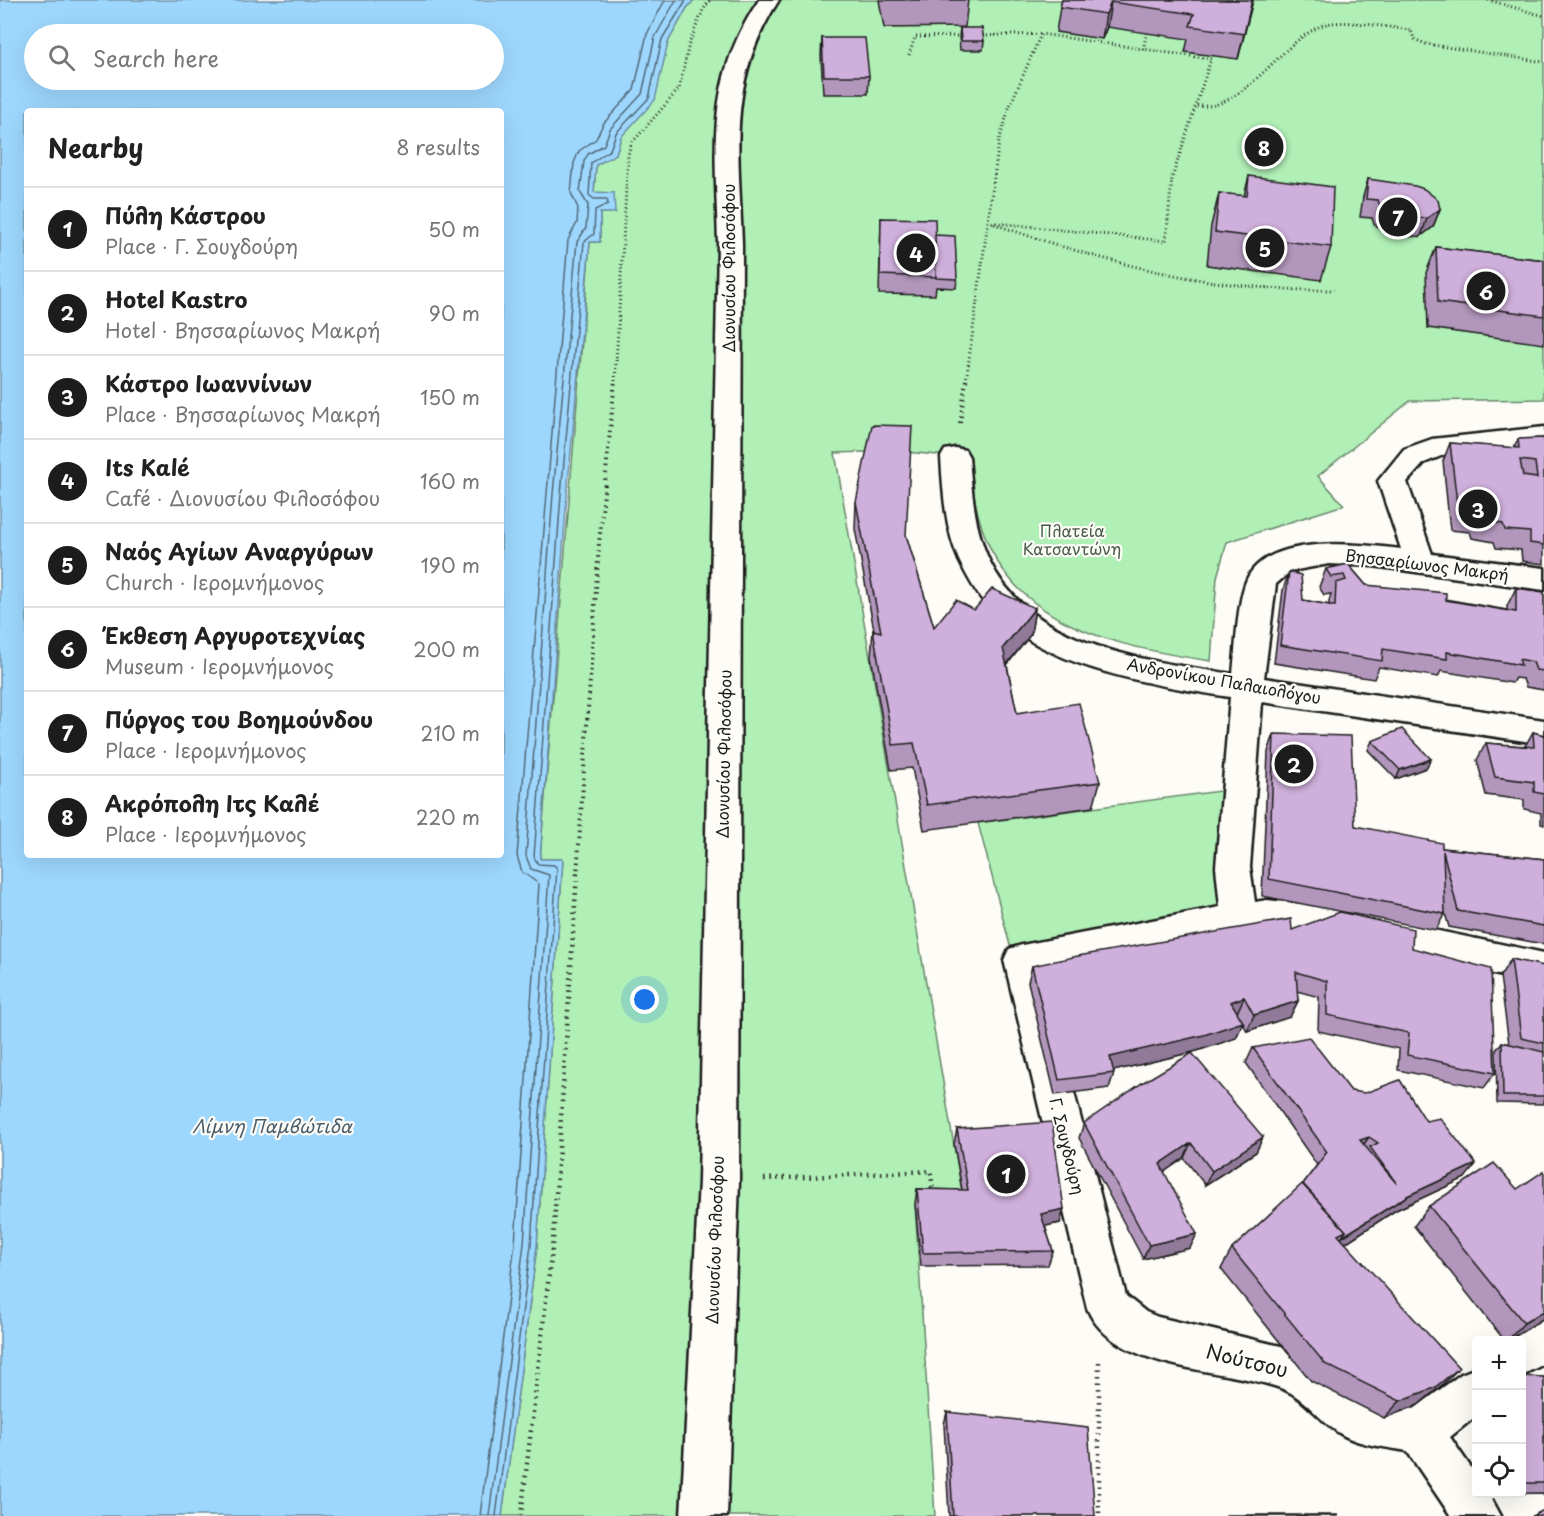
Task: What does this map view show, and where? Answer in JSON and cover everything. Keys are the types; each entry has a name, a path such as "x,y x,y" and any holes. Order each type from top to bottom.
{"street":[{"name":"Διονυσίου Φιλοσόφου","path":"704,1516 718,1181 729,267 728,118 732,80 741,49 769,0"},
{"path":"1421,563 1392,481 1414,456 1442,445 1544,436"},
{"name":"Ανδρονίκου Παλαιολόγου","path":"955,458 959,513 968,546 988,585 1012,614 1049,637 1107,660 1176,676 1544,732"},
{"name":"Βησσαρίωνος Μακρή","path":"1239,918 1233,867 1247,687 1258,592 1263,579 1270,571 1280,564 1299,558 1348,554 1544,579"},
{"path":"1239,918 1267,915 1319,921 1544,969"},
{"name":"Γ. Σουγδούρη","path":"1108,1308 1022,960 1239,918"},
{"name":"Νούτσου","path":"1108,1308 1131,1327 1155,1338 1289,1369 1318,1385 1355,1418 1420,1432"},
{"path":"1526,1350 1544,1337"},
{"path":"1475,1390 1420,1432 1478,1516"}],"path":[{"path":"521,1516 553,1240 599,544 613,418 628,155 631,144 679,89 689,44 703,10 710,0"},
{"path":"1488,0 1544,16"},
{"path":"1197,106 1215,105 1240,91 1302,38 1325,24 1360,24 1411,30 1414,39 1426,44 1544,62"},
{"path":"1143,49 1147,33"},
{"path":"955,458 999,141 1009,108 1041,34"},
{"path":"909,55 915,37 1041,34 1211,59 1172,178 1166,241 988,222"},
{"path":"988,222 1073,249 1174,275 1263,290 1334,290"},
{"path":"718,1181 932,1171 934,1203"},
{"path":"1099,1516 1100,1350 1108,1308"}],"green space":[{"name":"Πλατεία Κατσαντώνη","path":"694,0 1544,0 1544,399 1410,401 1318,476 1344,505 1227,542 1217,577 1211,661 1120,643 1079,628 1044,609 1014,584 992,551 977,510 971,458 894,451 835,453 964,1204 915,1204 935,1516 502,1516 537,1246 563,859 540,859 590,242 600,242 600,213 615,212 594,193 596,165 616,154 621,137 660,76 668,42"},
{"path":"1227,790 1223,907 1012,953 978,823"}],"water":[{"name":"Λίμνη Παμβώτιδα","path":"0,0 694,0 668,42 655,100 621,137 616,154 596,165 594,192 614,193 615,213 600,213 600,242 590,242 567,495 540,859 563,859 537,1246 502,1516 0,1516"}],"building":[{"path":"1062,0 1252,0 1244,34 1190,26 1194,14 1111,2 1106,14 1060,7"},
{"path":"960,28 982,28 984,41 961,41"},
{"path":"822,38 865,38 869,76 824,76"},
{"path":"1249,176 1333,187 1331,247 1215,232 1219,193 1247,196"},
{"path":"1368,179 1424,189 1438,200 1440,209 1427,218 1410,219 1390,214 1380,206 1378,200 1366,199"},
{"path":"881,218 935,219 937,277 880,275"},
{"path":"935,235 955,236 957,279 936,278"},
{"path":"1436,247 1544,260 1544,316 1438,302"},
{"path":"872,425 912,426 906,535 934,627 956,600 974,610 992,589 1035,608 1003,648 1017,713 1079,703 1100,782 927,805 914,743 893,745 873,630 881,632 856,502"},
{"path":"1544,438 1544,545 1530,543 1530,532 1505,530 1503,524 1480,520 1478,514 1458,512 1450,443 1519,448 1518,439","holes":["1520,460 1535,462 1537,478 1523,476"]},
{"path":"1348,564 1366,585 1446,593 1446,600 1516,612 1516,588 1544,592 1544,671 1536,670 1533,662 1519,659 1521,665 1447,652 1447,659 1383,649 1382,661 1280,645 1289,572 1301,575 1303,600 1335,606 1336,583 1346,580 1344,575 1331,577 1326,569"},
{"path":"1402,729 1431,759 1400,770 1372,741"},
{"path":"1533,732 1544,735 1544,794 1534,792 1534,782 1495,777 1486,743 1534,747"},
{"path":"1274,734 1351,736 1355,826 1442,843 1442,848 1544,859 1544,926 1458,911 1443,851 1445,914 1269,879"},
{"path":"1340,912 1413,929 1412,948 1491,969 1495,1073 1407,1055 1409,1033 1327,1015 1327,981 1296,972 1298,1001 1254,1015 1244,997 1231,1002 1243,1022 1204,1035 1110,1057 1114,1073 1059,1080 1032,966 1291,919 1292,930"},
{"path":"1511,959 1544,966 1544,1043 1521,1038"},
{"path":"1309,1037 1351,1091 1365,1093 1400,1080 1426,1121 1440,1118 1476,1164 1407,1196 1342,1237 1346,1231 1303,1184 1327,1152 1253,1048","holes":["1369,1137 1378,1143 1370,1147 1397,1184 1360,1140"]},
{"path":"1502,1042 1544,1052 1544,1096 1503,1096"},
{"path":"1192,1053 1263,1137 1212,1171 1191,1143 1160,1164 1197,1234 1149,1245 1084,1123 1142,1083"},
{"path":"1052,1122 1064,1209 1041,1214 1053,1251 923,1253 917,1189 968,1190 957,1129"},
{"path":"1494,1163 1517,1189 1544,1171 1544,1311 1524,1323 1429,1206"},
{"path":"1302,1184 1346,1231 1338,1235 1459,1368 1434,1388 1400,1401 1325,1364 1232,1249"},
{"path":"1526,1376 1544,1377 1544,1483 1526,1483"},
{"path":"947,1412 1088,1428 1095,1516 953,1516"},
{"path":"1544,1510 1544,1516 1532,1516"},
{"path":"1338,1515 1338,1516 1226,1516"}],"place":[{"name":"Ακρόπολη Ιτς Καλέ","path":"1264,147"},
{"name":"Πύργος του Βοημούνδου","path":"1398,217"},
{"name":"Ναός Αγίων Αναργύρων","path":"1265,248"},
{"name":"Its Kalé","path":"916,253"},
{"name":"Έκθεση Αργυροτεχνίας","path":"1486,291"},
{"name":"Κάστρο Ιωαννίνων","path":"1478,509"},
{"name":"Hotel Kastro","path":"1294,764"},
{"name":"Πύλη Κάστρου","path":"1006,1174"}]}
